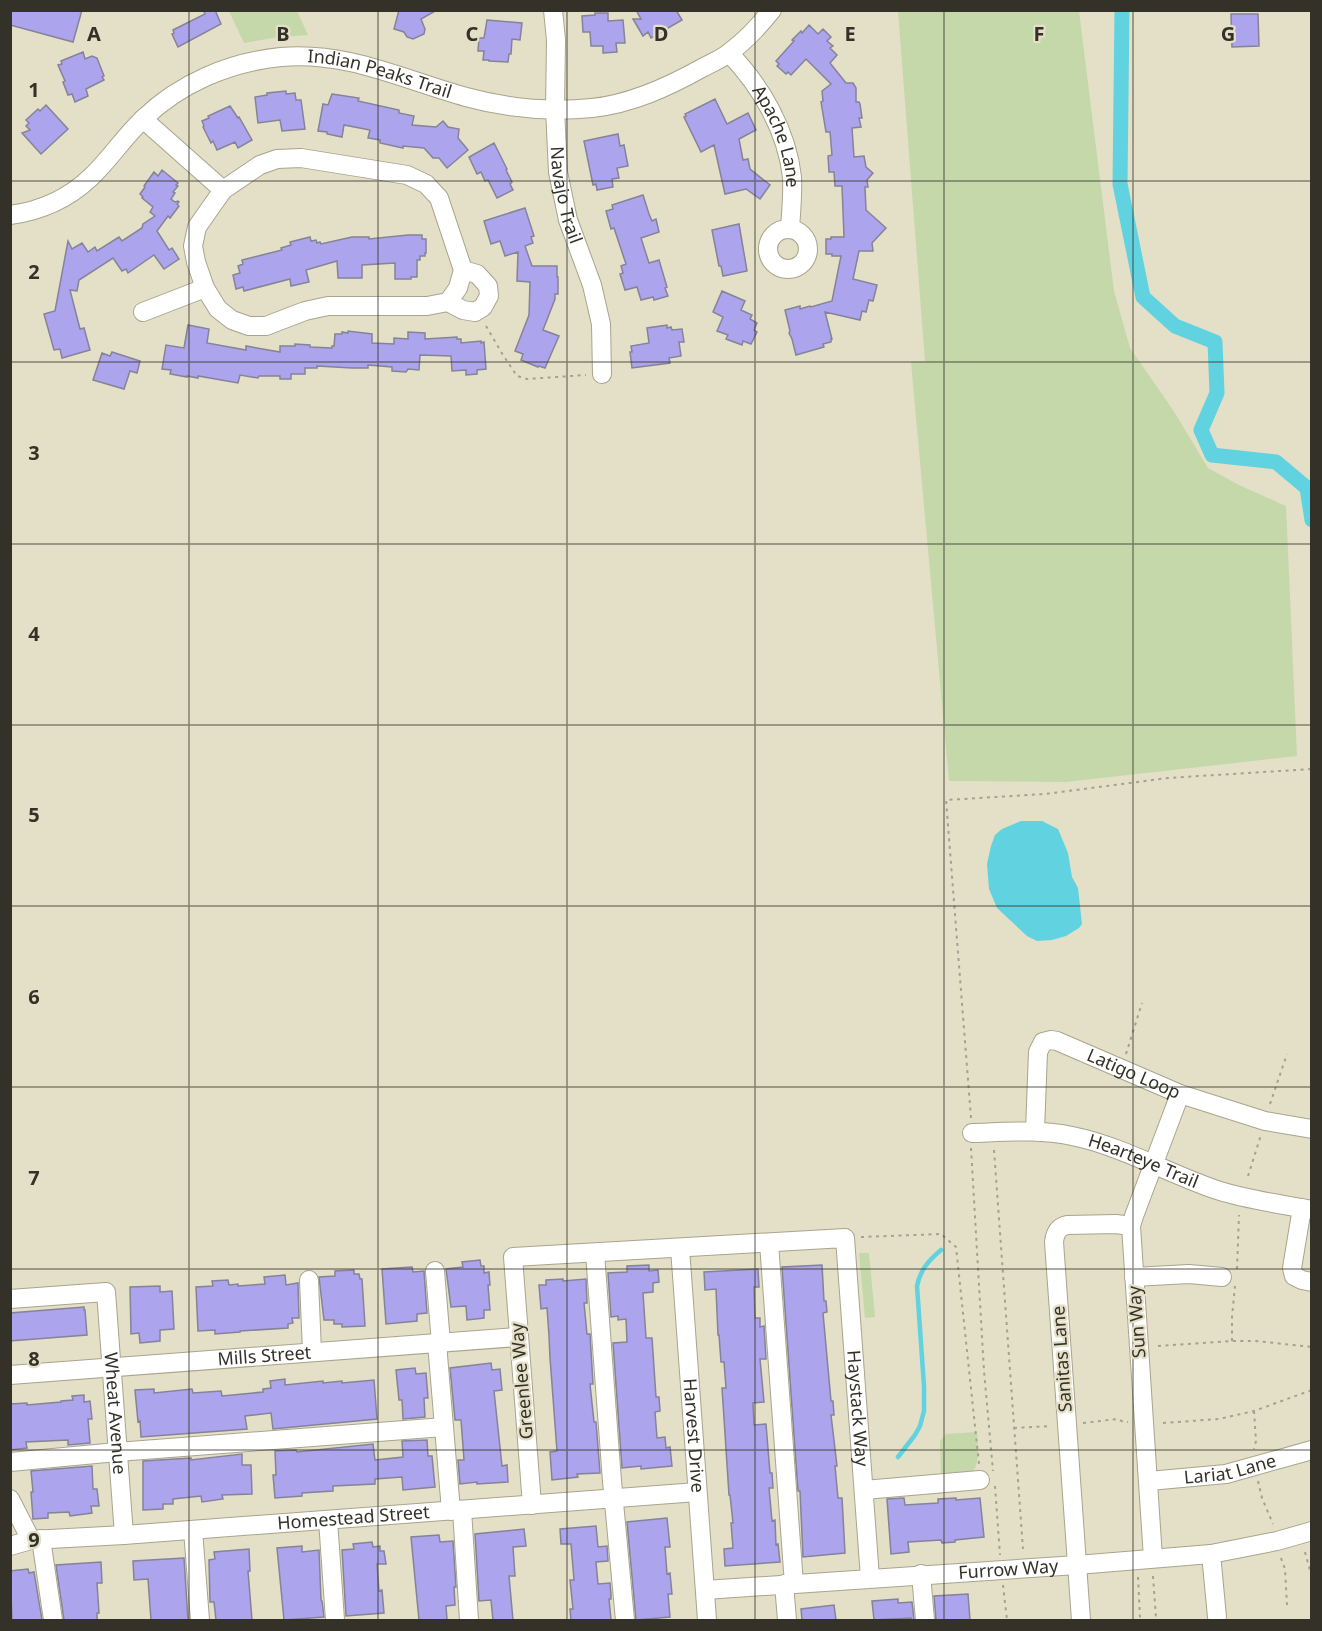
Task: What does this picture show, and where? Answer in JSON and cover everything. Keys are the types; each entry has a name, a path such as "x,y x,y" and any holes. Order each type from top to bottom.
{"street":[{"name":"Navajo Trail","path":"553,10 556,40 555,110 558,172 568,220 592,285 601,324 602,374"},
{"name":"Indian Peaks Trail","path":"10,215 49,205 72,193 92,177 143,119 176,93 209,75 239,65 281,57 324,57 381,69 467,98 510,106 555,110 593,108 632,100 677,82 729,53 772,10"},
{"name":"Apache Lane","path":"729,53 762,96 777,124 788,153 792,179 790,229"},
{"path":"143,119 223,190"},
{"path":"448,302 458,288 463,270 439,198 426,184 406,175 301,158 277,159 260,165 223,190 197,227 193,246 205,288 219,309 232,320 249,326 266,326 305,311 327,306 427,306 448,302 463,310 475,312 483,307 489,296 488,286 477,274 463,270"},
{"path":"143,312 205,288"},
{"name":"Latigo Loop","path":"1035,1131 1038,1052 1043,1041 1051,1040 1180,1094 1265,1121 1311,1129"},
{"name":"Sun Way","path":"1153,1567 1131,1226 1180,1094"},
{"name":"Hearteye Trail","path":"972,1133 1035,1131 1086,1139 1218,1190 1307,1209"},
{"path":"1307,1209 1292,1268 1294,1276 1311,1282"},
{"name":"Sanitas Lane","path":"1077,1565 1055,1233 1061,1226 1067,1225 1131,1226"},
{"path":"624,1620 595,1253 845,1238"},
{"name":"Haystack Way","path":"845,1238 870,1578"},
{"path":"769,1243 789,1584 787,1620"},
{"name":"Harvest Drive","path":"680,1248 707,1620"},
{"name":"Greenlee Way","path":"532,1505 513,1257 595,1253"},
{"path":"435,1271 444,1427 470,1620"},
{"path":"1134,1277 1190,1274 1222,1278"},
{"path":"309,1280 312,1352"},
{"name":"Wheat Avenue","path":"10,1299 106,1292 124,1535"},
{"name":"Mills Street","path":"10,1375 518,1337"},
{"path":"10,1462 444,1427"},
{"name":"Lariat Lane","path":"1149,1481 1226,1474 1311,1450"},
{"path":"864,1490 980,1474"},
{"name":"Homestead Street","path":"10,1546 36,1540 697,1492"},
{"path":"10,1499 36,1540 52,1620"},
{"path":"327,1520 335,1620"},
{"path":"194,1530 200,1620"},
{"name":"Furrow Way","path":"705,1590 1077,1565 1153,1567 1311,1532"},
{"path":"1211,1554 1216,1617"},
{"path":"1077,1565 1081,1620"},
{"path":"921,1574 925,1620"}],"path":[{"path":"475,312 489,330 517,376 527,379 602,374"},
{"path":"1121,1068 1142,1002"},
{"path":"994,1150 1023,1549"},
{"path":"845,1238 941,1234 956,1247 980,1474"},
{"path":"1158,1346 1256,1341 1311,1347"},
{"path":"1163,1423 1219,1419 1254,1411 1311,1390"},
{"path":"1305,1552 1311,1578"},
{"path":"1281,1558 1285,1569 1287,1605"},
{"path":"1153,1567 1156,1618"},
{"path":"1138,1577 1140,1618"}],"green space":[{"path":"229,11 297,11 308,35 244,43"},
{"path":"898,11 1079,11 1114,291 1130,348 1173,410 1208,468 1286,506 1297,756 1066,782 949,781 911,362 925,361"},
{"path":"859,1253 869,1253 875,1317 865,1318"},
{"path":"977,1432 978,1459 972,1473 941,1475 940,1441 946,1434"}],"water":[{"path":"1021,821 1042,821 1058,829 1068,853 1072,877 1078,888 1082,924 1066,936 1037,941 1027,936 997,908 989,889 987,864 995,835 1002,829"}],"building":[{"path":"10,10 82,10 73,42 10,25"},
{"path":"203,10 215,10 221,24 178,47 172,34 173,30 205,14"},
{"path":"399,10 437,10 421,19 425,29 424,34 413,39 407,37 404,32 394,29"},
{"path":"636,10 676,10 682,20 651,38 648,32 643,36 633,19 641,19"},
{"path":"595,13 608,13 608,21 623,20 625,43 616,43 617,52 603,53 603,46 591,46 590,32 583,32 582,16 595,15"},
{"path":"1231,14 1258,14 1259,46 1232,47"},
{"path":"487,20 522,23 520,40 512,39 508,62 483,60 484,51 478,51 479,38 484,38"},
{"path":"809,25 818,34 823,29 831,37 827,41 833,46 830,48 837,55 830,63 846,83 853,83 856,88 856,102 860,104 862,118 859,118 861,127 852,128 854,157 864,156 866,167 873,173 867,180 868,187 865,187 866,210 886,228 872,243 873,251 859,251 853,279 877,285 873,301 869,300 866,312 862,311 860,320 825,312 831,342 823,344 824,347 796,355 785,310 800,306 800,309 811,307 832,301 841,256 826,254 826,239 844,237 842,186 835,186 834,172 829,172 828,156 832,155 830,132 826,132 821,102 823,101 822,91 831,84 806,59 791,75 788,72 786,74 777,66 779,64 776,61 794,41 792,40"},
{"path":"83,52 85,59 92,56 97,58 104,80 86,89 88,96 75,102 72,94 68,95 58,65 62,64 61,61"},
{"path":"286,91 286,94 295,93 296,100 301,100 305,129 282,131 280,120 258,123 255,97"},
{"path":"332,94 359,98 358,101 399,110 399,113 414,116 412,125 436,127 443,121 448,127 459,129 458,138 468,150 447,168 439,158 433,158 424,148 403,146 403,148 368,138 370,130 344,125 342,137 318,131 323,104 328,105"},
{"path":"715,99 727,124 748,113 756,130 739,139 743,160 748,159 750,169 770,185 760,199 746,189 725,194 714,145 701,152 684,117 685,114"},
{"path":"46,105 68,129 41,154 22,133 30,130 26,126 29,123 26,120"},
{"path":"230,106 252,140 238,148 235,142 217,150 213,141 211,143 202,121"},
{"path":"618,134 620,146 624,145 628,166 617,168 619,178 612,179 613,187 597,190 596,184 593,185 584,141"},
{"path":"494,143 507,169 513,190 497,198 488,180 485,181 481,172 477,174 469,157"},
{"path":"162,170 178,183 171,199 178,201 179,206 157,231 169,250 172,248 179,259 164,269 154,255 128,273 126,269 122,271 113,258 79,280 77,291 70,290 80,329 84,328 90,350 62,358 60,349 54,350 44,314 55,311 68,241 72,249 82,243 88,252 95,247 97,251 119,237 122,241 142,228 143,224 155,216 150,212 153,207 140,194 154,172 158,176"},
{"path":"643,195 652,221 656,219 659,232 641,238 649,263 659,260 668,296 654,300 653,297 641,300 637,287 625,290 620,274 623,273 621,266 626,264 606,211 613,209 612,205"},
{"path":"525,208 534,236 531,237 533,243 525,246 532,266 557,266 558,294 555,294 543,330 559,336 545,368 521,360 523,354 515,351 529,315 530,282 517,281 518,252 505,256 500,241 491,244 484,221"},
{"path":"739,224 747,271 723,276 712,230"},
{"path":"422,235 422,239 426,239 425,256 420,256 420,260 417,260 417,277 411,277 411,279 395,279 395,263 362,265 362,278 338,278 337,261 306,270 309,282 291,286 290,279 244,291 243,287 236,289 233,275 240,273 238,266 243,264 242,260 282,250 281,248 291,245 290,242 310,237 311,241 316,240 321,244 352,237 369,237 369,239"},
{"path":"722,291 745,301 741,310 752,315 750,319 757,323 754,330 757,332 751,344 743,341 742,345 726,339 728,335 717,331 723,317 713,312"},
{"path":"188,325 209,329 207,343 246,350 246,346 280,352 280,346 295,346 295,344 332,348 335,334 348,333 348,331 372,334 372,343 394,344 394,338 408,339 408,332 425,333 425,339 457,337 461,339 461,343 484,342 486,369 477,370 477,374 466,375 466,370 452,371 451,356 420,355 419,370 408,369 406,372 392,371 392,367 368,365 368,368 317,366 317,368 305,368 305,374 291,374 291,379 280,379 280,376 259,376 258,378 240,375 238,383 170,374 171,370 162,369 166,345 184,348"},
{"path":"667,325 667,328 671,327 672,330 682,329 684,342 679,342 681,356 669,358 670,363 632,368 631,346 649,343 647,328"},
{"path":"112,352 140,361 137,373 130,371 124,389 93,380 102,353 110,356"},
{"path":"480,1260 481,1266 484,1266 484,1273 489,1272 490,1310 484,1310 484,1318 467,1320 466,1306 451,1307 446,1269 463,1267 462,1262"},
{"path":"649,1265 649,1271 658,1270 659,1282 653,1283 653,1292 643,1293 646,1338 652,1338 656,1397 659,1397 660,1411 655,1412 657,1438 665,1437 666,1448 670,1447 672,1466 622,1468 613,1343 627,1342 626,1319 618,1320 618,1316 611,1317 608,1273 627,1272 627,1266"},
{"path":"822,1265 824,1301 826,1301 827,1312 823,1313 834,1415 831,1415 837,1466 835,1466 838,1498 842,1498 845,1553 803,1557 782,1267"},
{"path":"412,1267 413,1272 424,1271 427,1313 417,1314 417,1321 386,1324 382,1269"},
{"path":"758,1269 759,1287 754,1287 755,1318 760,1318 760,1327 764,1326 766,1359 760,1359 764,1402 753,1403 754,1425 766,1424 773,1488 769,1488 772,1521 775,1520 776,1545 778,1544 780,1562 725,1566 724,1549 733,1548 722,1388 726,1388 724,1362 721,1362 718,1335 716,1289 705,1290 704,1272"},
{"path":"354,1270 354,1274 359,1274 362,1279 365,1326 342,1327 342,1324 334,1324 334,1320 324,1320 319,1277 335,1276 335,1271"},
{"path":"285,1275 286,1285 298,1283 299,1318 292,1318 293,1323 288,1324 288,1328 215,1334 215,1330 198,1331 196,1287 213,1286 212,1281 228,1280 229,1285 238,1284 238,1286 265,1284 264,1277"},
{"path":"563,1279 563,1281 586,1279 587,1303 584,1303 587,1334 590,1334 593,1384 590,1384 600,1473 577,1474 578,1477 552,1480 550,1452 557,1451 547,1308 541,1309 539,1285 546,1285 546,1280"},
{"path":"160,1286 160,1292 172,1291 174,1329 160,1330 160,1341 140,1343 139,1333 131,1334 130,1287"},
{"path":"84,1307 87,1335 10,1341 10,1313"},
{"path":"491,1363 492,1370 500,1369 502,1390 494,1391 502,1466 507,1465 508,1482 460,1484 458,1460 464,1460 461,1420 455,1420 450,1368"},
{"path":"415,1368 416,1374 426,1373 428,1398 424,1398 425,1417 403,1419 396,1370"},
{"path":"285,1379 285,1385 323,1381 323,1383 342,1381 342,1383 374,1380 377,1419 273,1429 271,1413 245,1416 247,1429 141,1437 135,1390 154,1389 154,1393 192,1389 193,1393 221,1391 222,1396 263,1392 263,1389 271,1388 270,1381"},
{"path":"84,1395 84,1402 90,1401 92,1419 88,1419 90,1443 68,1445 68,1440 26,1442 27,1448 10,1450 10,1404 61,1402 73,1400 72,1396"},
{"path":"427,1440 428,1456 432,1456 435,1487 403,1490 402,1477 375,1479 375,1484 333,1486 333,1491 275,1498 273,1475 276,1475 275,1451 296,1450 297,1452 373,1444 375,1460 403,1457 402,1441"},
{"path":"242,1454 242,1465 251,1465 252,1494 222,1495 223,1499 202,1502 201,1496 173,1499 173,1504 163,1504 163,1509 143,1510 143,1461 191,1458 191,1460"},
{"path":"92,1466 93,1489 97,1489 99,1506 91,1506 92,1513 70,1516 69,1512 48,1513 48,1518 33,1519 31,1471"},
{"path":"904,1498 905,1505 938,1503 938,1499 980,1498 984,1537 942,1543 941,1540 908,1542 909,1552 891,1554 887,1499"},
{"path":"667,1518 670,1547 665,1547 667,1574 670,1573 672,1594 668,1594 670,1617 636,1620 627,1522"},
{"path":"596,1526 598,1547 607,1546 608,1561 596,1562 598,1584 610,1583 611,1620 571,1620 570,1609 573,1609 570,1580 574,1580 571,1544 561,1544 560,1529"},
{"path":"524,1529 526,1546 513,1547 515,1576 509,1576 513,1620 493,1620 491,1600 479,1601 475,1534"},
{"path":"439,1535 440,1542 453,1541 455,1605 446,1606 447,1620 419,1620 411,1537"},
{"path":"372,1542 373,1547 380,1546 380,1551 384,1551 386,1564 377,1564 379,1591 382,1590 384,1613 346,1616 342,1550 354,1549 353,1544"},
{"path":"302,1546 302,1552 319,1550 324,1617 284,1620 277,1548"},
{"path":"249,1549 250,1571 248,1571 252,1620 216,1620 214,1602 210,1602 209,1560 215,1559 214,1552"},
{"path":"184,1558 188,1620 151,1620 148,1579 134,1580 133,1561"},
{"path":"101,1562 102,1583 97,1583 99,1613 97,1613 97,1620 64,1620 56,1565"},
{"path":"28,1569 29,1573 34,1572 42,1620 12,1620 10,1571"},
{"path":"968,1594 970,1620 936,1620 934,1596"},
{"path":"898,1599 898,1603 912,1602 914,1620 911,1618 874,1620 872,1601"},
{"path":"834,1605 836,1620 802,1620 801,1609"}],"waterway":[{"path":"1122,10 1120,184 1143,297 1175,326 1215,342 1217,393 1201,430 1212,455 1276,462 1307,488 1312,520"},
{"path":"898,1457 915,1435 924,1411 917,1286 920,1275 941,1250"}]}
